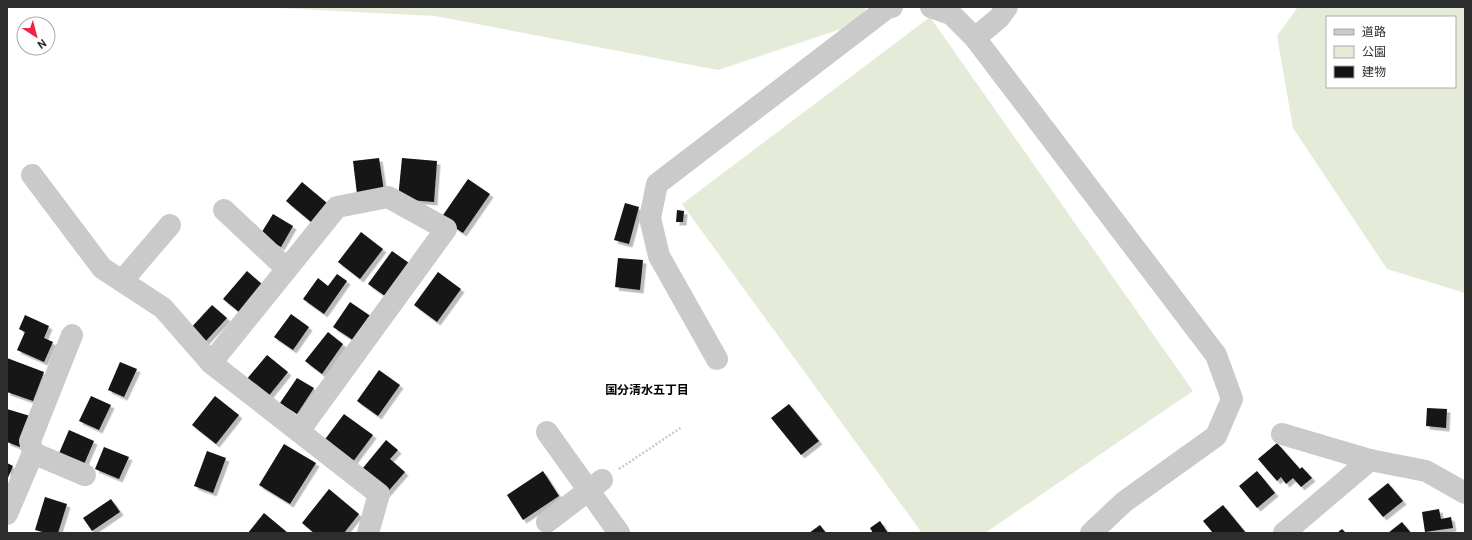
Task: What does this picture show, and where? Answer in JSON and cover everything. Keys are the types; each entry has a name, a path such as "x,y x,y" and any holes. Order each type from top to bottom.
{"street":[{"path":"718,359 659,256 650,218 658,184 888,8 892,7"},
{"path":"932,7 951,14 975,38 1216,355 1232,399 1216,436 1124,502 1091,533"},
{"path":"975,38 999,18 1007,7"},
{"path":"32,175 102,268 164,308 211,363 379,494 368,533"},
{"path":"211,363 337,207 388,197 446,229 299,431"},
{"path":"224,210 286,269"},
{"path":"122,281 170,225"},
{"path":"7,514 32,453 30,441 72,335"},
{"path":"547,432 595,485 619,533"},
{"path":"1282,434 1370,460 1426,472 1465,493"},
{"path":"32,453 85,475"},
{"path":"1284,533 1370,460"},
{"path":"547,522 595,485"}],"path":[{"path":"595,485 682,428"}],"green space":[{"path":"258,7 867,7 856,24 718,70 435,16"},
{"path":"1298,7 1465,7 1465,293 1387,269 1293,128 1277,36"},
{"path":"930,17 1193,391 985,533 922,533 682,204"}],"building":[{"path":"379,158 384,191 357,194 353,161"},
{"path":"402,158 437,161 434,202 398,199"},
{"path":"468,179 490,194 463,233 441,218"},
{"path":"302,182 327,203 311,222 286,201"},
{"path":"625,203 639,207 629,244 614,240"},
{"path":"677,210 684,211 683,222 676,222"},
{"path":"273,214 293,226 281,247 260,235"},
{"path":"361,232 383,249 360,279 338,262"},
{"path":"392,251 409,263 385,296 368,284"},
{"path":"618,258 643,260 640,290 615,287"},
{"path":"247,271 263,285 239,312 223,299"},
{"path":"438,272 461,289 437,322 414,305"},
{"path":"337,274 347,281 324,314 303,299 318,278 328,286"},
{"path":"350,302 372,317 356,342 333,327"},
{"path":"212,305 227,318 204,343 189,330"},
{"path":"291,314 309,327 293,350 274,337"},
{"path":"25,315 49,326 44,338 53,342 44,362 17,350 25,332 19,329"},
{"path":"328,332 343,344 322,374 305,361"},
{"path":"267,355 288,372 267,398 246,380"},
{"path":"7,358 44,372 33,401 7,392"},
{"path":"120,362 137,369 124,397 108,390"},
{"path":"379,370 400,385 378,416 357,401"},
{"path":"297,378 314,388 297,414 280,403"},
{"path":"91,396 111,405 99,430 79,421"},
{"path":"215,396 239,415 216,444 192,425"},
{"path":"789,404 819,441 801,455 771,418"},
{"path":"1427,408 1447,409 1446,428 1426,426"},
{"path":"7,409 30,416 20,447 7,442"},
{"path":"344,414 373,435 352,463 323,442"},
{"path":"69,430 94,441 82,469 57,458"},
{"path":"386,440 398,450 390,459 405,472 385,495 358,474"},
{"path":"1277,443 1300,469 1302,467 1312,478 1301,487 1293,478 1286,484 1281,477 1277,481 1258,459"},
{"path":"284,444 316,463 290,504 259,485"},
{"path":"104,447 129,457 119,479 95,469"},
{"path":"207,451 226,458 213,493 194,486"},
{"path":"7,463 13,466 7,480"},
{"path":"543,471 559,496 523,520 507,495"},
{"path":"1257,471 1275,493 1257,508 1239,486"},
{"path":"1388,483 1403,501 1383,517 1368,499"},
{"path":"329,489 359,514 344,533 314,533 302,523"},
{"path":"45,497 67,504 58,533 47,533 35,530"},
{"path":"111,499 120,512 92,531 83,518"},
{"path":"1223,505 1246,533 1213,533 1203,521"},
{"path":"1439,509 1441,519 1451,517 1453,528 1425,532 1422,512"},
{"path":"264,513 288,533 248,533"},
{"path":"880,521 888,533 873,533 870,528"},
{"path":"1402,522 1411,533 1388,533"},
{"path":"820,525 826,533 809,533"},
{"path":"1342,529 1346,533 1337,533"}],"district":[{"name":"国分清水五丁目","path":"647,390"}]}
